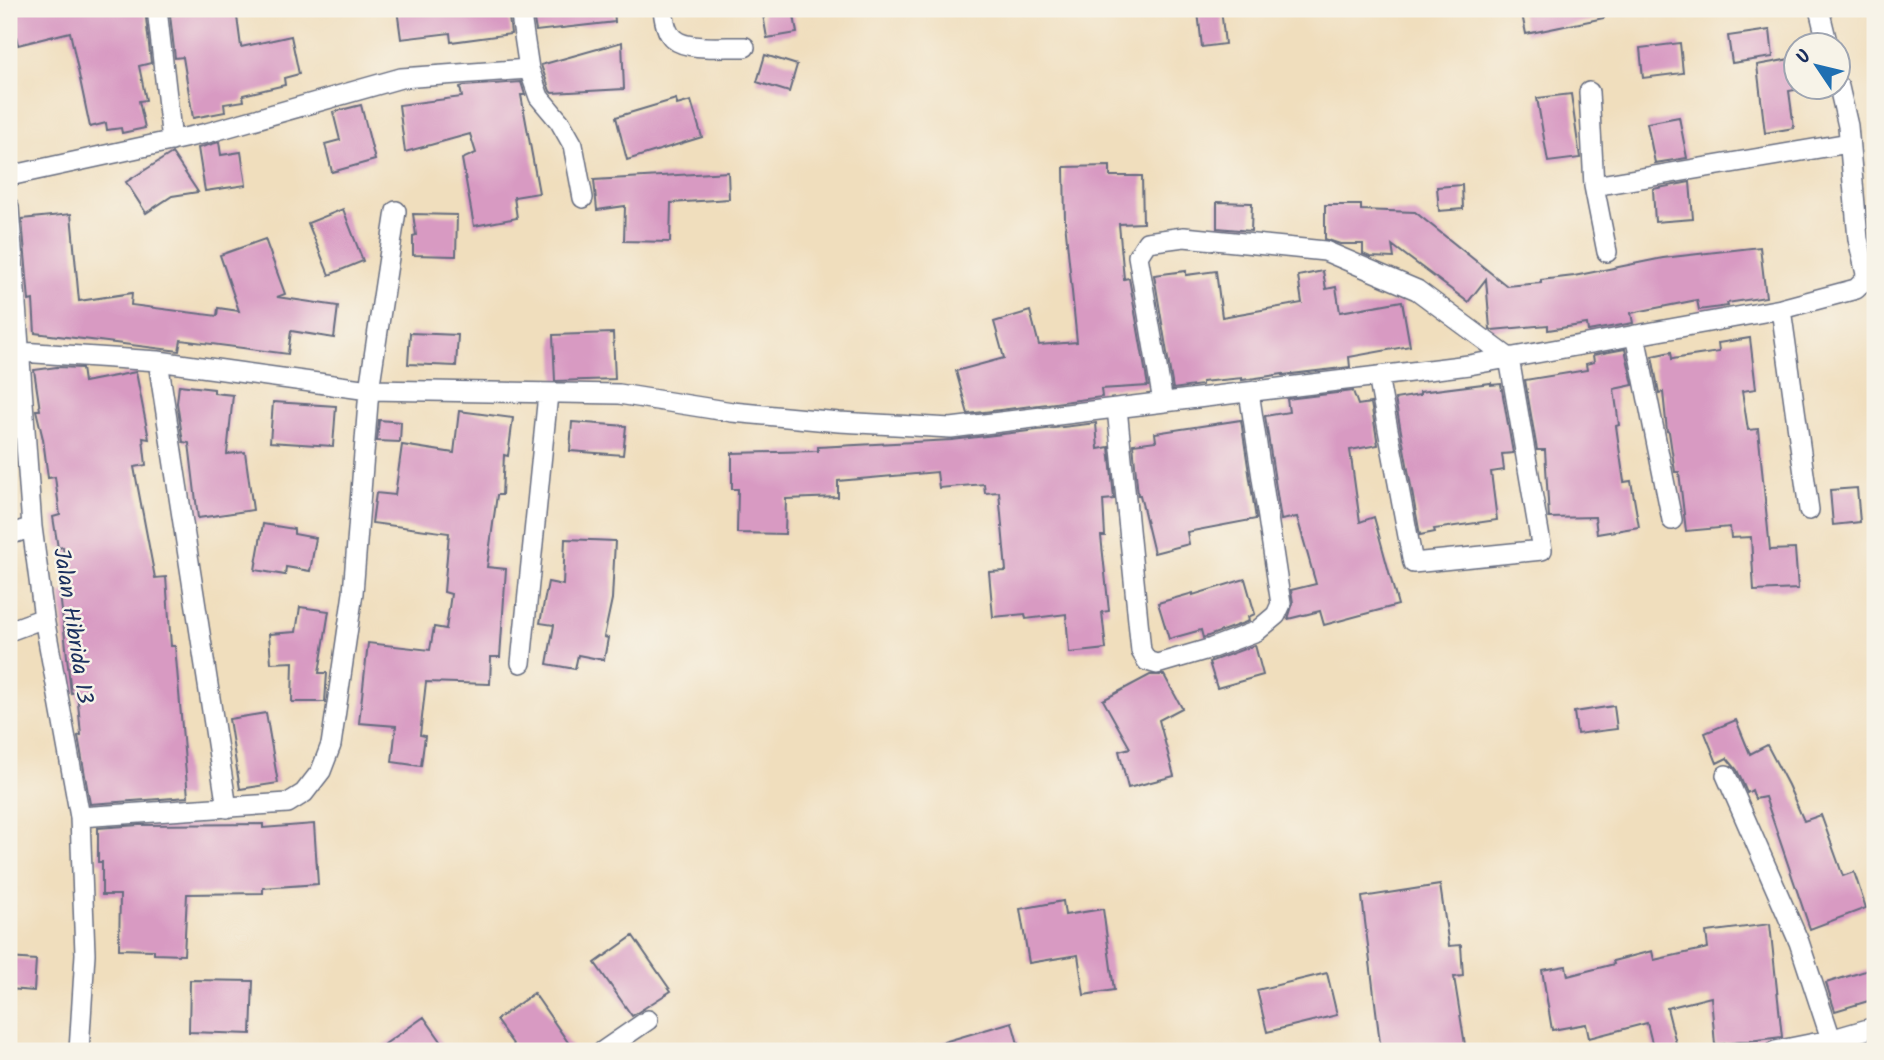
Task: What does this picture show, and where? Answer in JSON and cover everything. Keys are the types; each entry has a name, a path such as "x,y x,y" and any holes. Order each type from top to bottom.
{"street":[{"path":"157,9 172,141"},
{"path":"520,9 529,69 539,97 560,122 573,145 583,198"},
{"path":"663,9 665,23 672,38 685,46 745,47"},
{"path":"1819,9 1825,32"},
{"path":"9,176 172,141 401,78 529,69"},
{"path":"1589,92 1594,186 1607,252"},
{"path":"14,353 158,360 369,390 619,394 732,412 839,422 951,428 1378,376 1508,358 1781,309 1856,289 1867,278 1867,239 1843,102"},
{"path":"1594,186 1849,142"},
{"name":"Jalan Hibrida 13","path":"9,207 14,353 32,527 44,618 80,817 85,954 79,1051"},
{"path":"80,817 288,803 304,793 321,771 331,745 353,593 369,390 396,211"},
{"path":"1163,402 1138,256 1147,242 1184,237 1325,251 1418,290 1508,358 1542,550 1413,563 1378,376"},
{"path":"1781,309 1809,510"},
{"path":"1635,335 1672,520"},
{"path":"158,360 227,808"},
{"path":"1117,408 1141,651 1147,661 1157,664 1257,631 1276,615 1281,604 1249,392"},
{"path":"521,663 548,394"},
{"path":"9,535 32,527"},
{"path":"9,631 44,618"},
{"path":"1726,775 1798,942 1833,1046"},
{"path":"603,1051 648,1020"},
{"path":"1775,1051 1833,1046 1875,1027"}],"building":[{"path":"10,9 145,9 151,63 139,66 146,100 139,101 145,128 122,133 121,128 107,130 106,123 90,127 70,32 18,45"},
{"path":"208,9 236,9 241,47 291,36 299,74 284,78 285,85 243,95 244,101 224,104 225,112 193,118 183,57 175,58 170,15"},
{"path":"397,9 508,9 511,34 451,42 450,33 401,39"},
{"path":"532,9 614,9 615,22 536,31"},
{"path":"762,9 793,9 797,33 767,38"},
{"path":"1221,9 1225,44 1202,47 1198,12"},
{"path":"1521,9 1603,9 1604,18 1526,34"},
{"path":"1770,30 1773,57 1732,63 1728,36"},
{"path":"622,42 624,89 550,91 541,65"},
{"path":"1680,43 1683,73 1643,78 1640,48"},
{"path":"765,55 797,65 789,92 757,82"},
{"path":"1783,60 1783,102 1790,102 1794,128 1765,133 1757,65"},
{"path":"521,82 539,193 514,197 517,218 474,226 462,159 476,153 470,134 405,152 399,105 462,97 460,87 464,86"},
{"path":"1571,94 1580,158 1548,162 1537,98"},
{"path":"676,99 677,105 691,101 702,137 627,160 616,117"},
{"path":"361,105 375,160 332,172 325,144 340,140 333,112"},
{"path":"1679,117 1687,158 1655,163 1647,123"},
{"path":"219,142 221,155 241,152 246,185 205,191 198,148"},
{"path":"172,153 198,192 172,196 146,213 126,182"},
{"path":"1110,166 1110,176 1142,176 1143,223 1119,224 1124,279 1129,278 1148,386 1101,389 1102,397 968,414 956,371 1004,358 994,322 1030,311 1039,345 1077,342 1065,221 1064,167"},
{"path":"728,172 729,199 671,203 670,242 624,241 625,206 597,210 594,180"},
{"path":"1690,182 1693,219 1655,222 1653,189"},
{"path":"1462,185 1463,209 1439,211 1437,187"},
{"path":"1217,202 1252,203 1251,231 1217,228"},
{"path":"1325,205 1361,205 1361,210 1415,212 1507,286 1541,283 1541,280 1663,258 1760,247 1766,297 1699,310 1697,300 1631,313 1633,323 1588,331 1587,324 1548,330 1548,325 1492,330 1486,279 1468,302 1392,245 1394,258 1370,257 1363,254 1363,244 1340,244 1325,239"},
{"path":"343,209 363,261 329,275 308,223"},
{"path":"71,214 79,301 132,293 131,305 217,316 218,308 239,311 220,255 265,239 285,294 277,297 338,306 334,338 291,331 288,354 181,340 179,351 35,333 33,300 29,301 22,219"},
{"path":"413,214 457,215 456,256 413,255 413,236 416,235"},
{"path":"1186,271 1186,275 1216,271 1222,317 1302,303 1298,276 1323,271 1326,289 1336,287 1340,312 1402,301 1410,346 1349,357 1350,367 1202,382 1202,385 1173,389 1154,275"},
{"path":"410,333 458,335 456,366 408,364"},
{"path":"613,333 615,379 555,381 553,335"},
{"path":"1750,338 1756,389 1742,391 1748,430 1758,429 1770,550 1795,549 1798,589 1754,591 1751,537 1731,538 1730,527 1686,531 1679,472 1675,472 1663,392 1659,393 1652,356 1671,352 1672,359 1719,352 1718,343"},
{"path":"1625,349 1633,385 1614,389 1619,425 1616,426 1624,482 1631,481 1639,527 1597,534 1595,517 1549,518 1545,450 1537,450 1525,380 1587,370 1586,364 1594,362 1593,355"},
{"path":"82,368 84,382 136,372 149,439 143,438 146,465 134,467 155,578 166,577 188,797 90,804 78,736 81,735 77,692 71,693 60,593 69,592 63,547 58,548 53,517 60,515 55,477 48,478 36,410 40,410 34,370"},
{"path":"1501,384 1513,453 1502,454 1504,470 1491,472 1497,520 1434,529 1435,532 1420,535 1395,399 1420,395 1420,392"},
{"path":"179,385 214,389 214,393 233,395 227,454 245,452 253,510 198,518 189,443 183,442 177,403"},
{"path":"1353,391 1358,405 1371,403 1378,445 1350,450 1360,522 1374,517 1398,605 1324,625 1320,611 1288,619 1293,603 1291,590 1316,584 1297,517 1281,520 1265,416 1289,412 1287,399"},
{"path":"273,402 336,406 333,446 270,442"},
{"path":"459,411 513,418 508,456 504,455 502,495 497,495 487,567 506,569 500,657 491,657 490,684 426,682 420,735 425,736 421,766 392,762 396,726 359,723 368,643 430,650 434,627 446,629 451,594 444,592 449,533 372,523 376,493 395,495 402,445 454,453"},
{"path":"379,420 401,422 400,442 377,441"},
{"path":"1241,420 1256,519 1187,532 1189,544 1154,553 1138,495 1133,444 1156,441 1155,433"},
{"path":"572,422 626,426 623,455 570,451"},
{"path":"1096,423 1098,449 1109,447 1114,499 1103,500 1105,536 1101,536 1109,611 1102,612 1106,649 1069,653 1066,614 1026,619 1025,614 993,617 989,572 1006,571 999,492 985,493 984,484 939,488 937,472 838,481 838,497 786,499 785,534 737,533 738,489 732,489 732,453 818,451 818,447 952,440"},
{"path":"1857,488 1860,522 1833,525 1830,490"},
{"path":"263,524 294,529 294,534 316,538 310,571 286,567 285,575 255,570"},
{"path":"565,539 615,541 612,599 604,637 608,638 604,660 578,655 575,669 547,664 554,625 540,623 548,582 563,585"},
{"path":"1245,579 1255,614 1248,617 1249,621 1203,638 1201,630 1169,639 1158,603"},
{"path":"300,607 329,611 319,673 327,673 325,702 292,702 293,662 271,663 269,634 296,632"},
{"path":"1255,645 1263,675 1217,688 1209,662"},
{"path":"1150,675 1164,675 1182,708 1159,720 1174,776 1128,788 1119,751 1130,748 1103,700"},
{"path":"1614,706 1617,729 1577,734 1574,712"},
{"path":"266,713 278,783 240,789 229,719"},
{"path":"1736,720 1750,754 1767,745 1804,821 1821,815 1843,876 1854,872 1866,908 1810,929 1765,797 1755,799 1752,790 1747,793 1737,770 1727,758 1717,763 1705,733"},
{"path":"263,824 263,828 314,824 318,884 263,888 263,893 187,894 184,955 154,954 154,950 119,949 120,895 102,895 98,828"},
{"path":"1440,885 1449,946 1461,945 1463,976 1454,977 1466,1051 1381,1051 1362,897"},
{"path":"1063,901 1065,915 1103,909 1114,990 1084,995 1078,955 1029,963 1020,909"},
{"path":"1770,924 1782,1037 1715,1045 1711,997 1667,1008 1678,1051 1654,1051 1647,1023 1589,1038 1586,1024 1552,1030 1542,970 1566,966 1568,976 1652,951 1654,960 1708,948 1706,932"},
{"path":"633,936 671,991 632,1016 595,963"},
{"path":"9,958 36,960 34,991 9,989"},
{"path":"1875,968 1875,999 1835,1011 1826,983"},
{"path":"1327,973 1337,1015 1267,1032 1257,990"},
{"path":"190,980 253,981 251,1034 189,1032"},
{"path":"534,993 574,1051 518,1051 496,1020"},
{"path":"424,1017 448,1051 375,1051"},
{"path":"1012,1022 1020,1051 931,1051 930,1046"}]}
